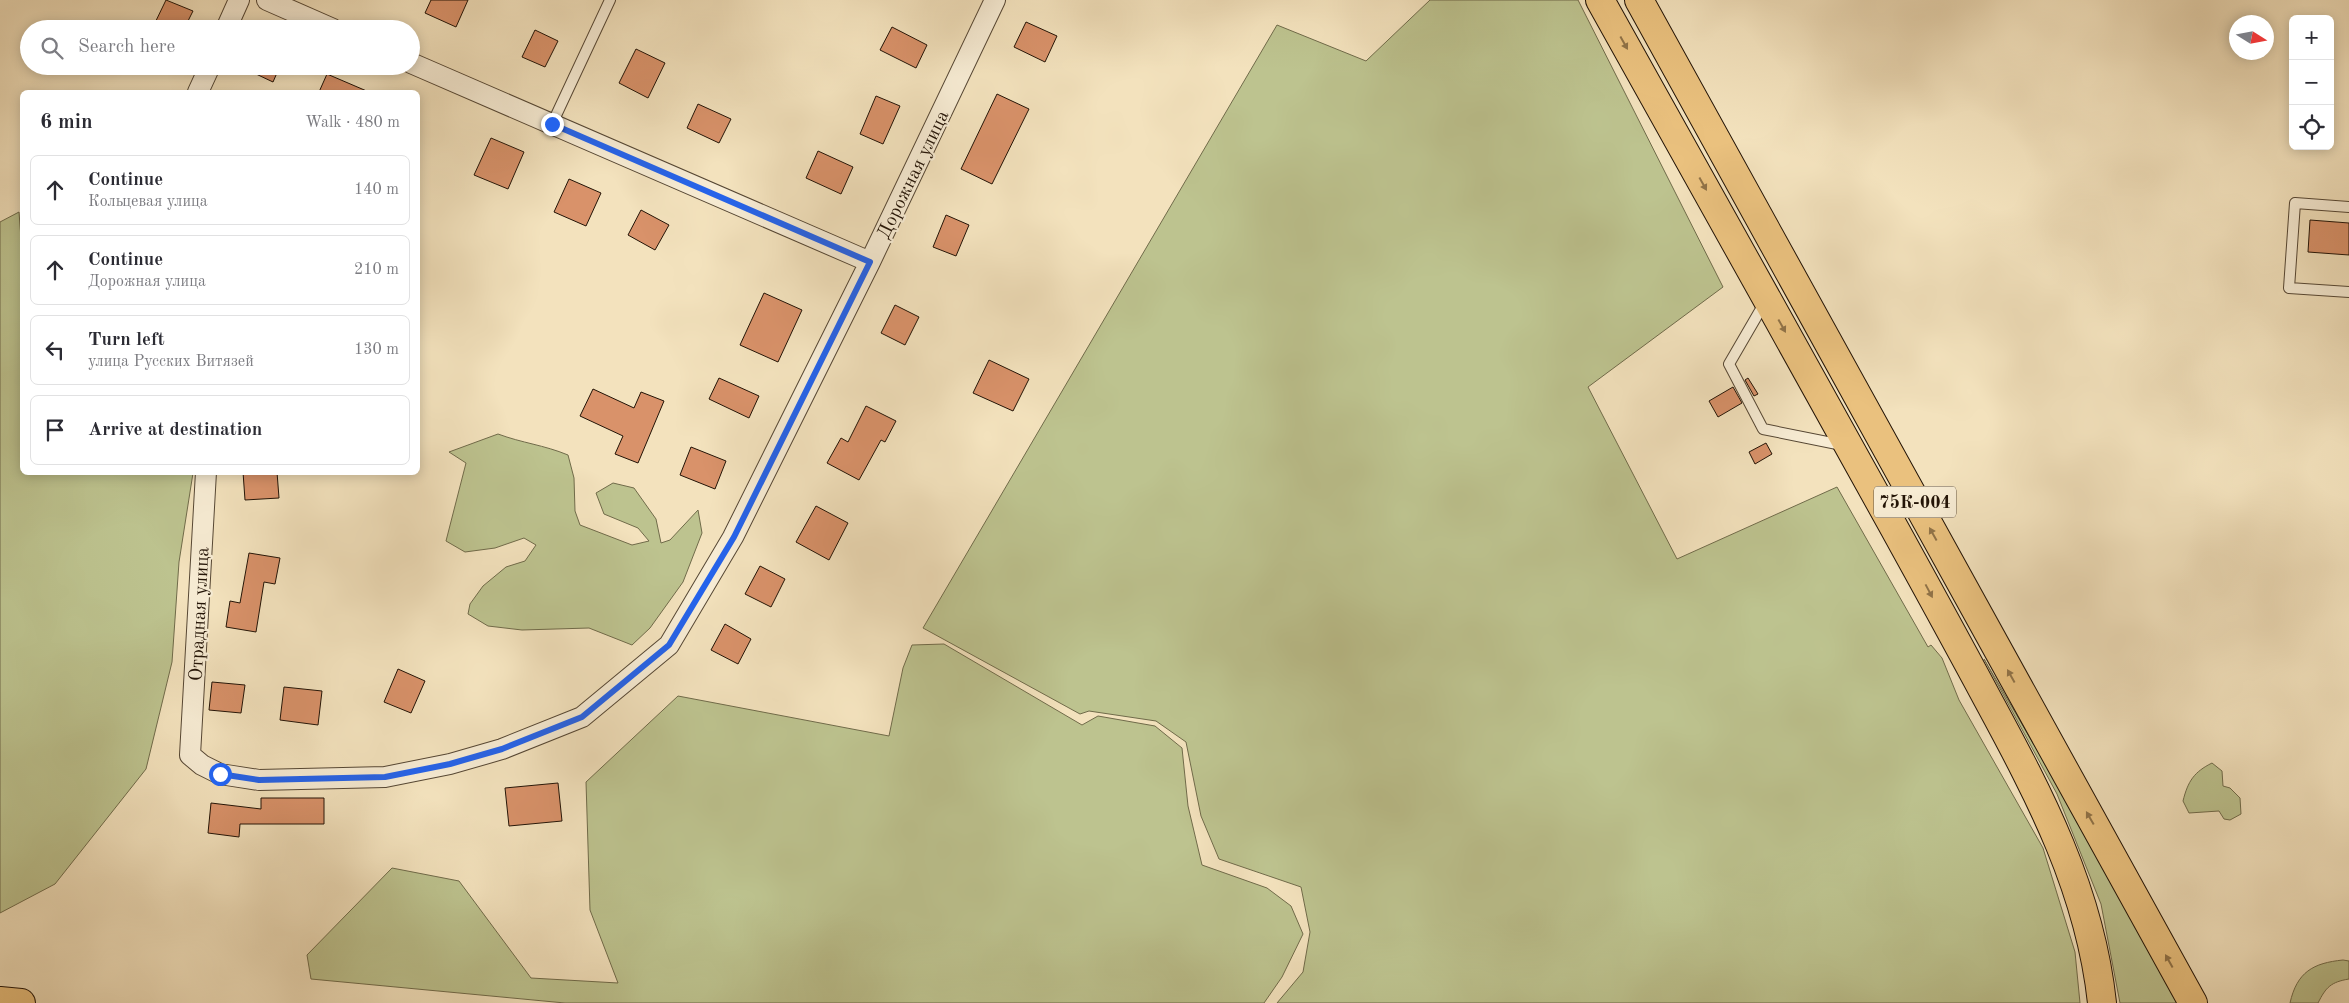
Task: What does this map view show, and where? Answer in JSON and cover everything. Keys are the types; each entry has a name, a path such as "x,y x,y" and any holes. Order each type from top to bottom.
{"highway":[{"name":"75К-004","path":"1600,0 1849,446 2036,788 2064,851 2084,911 2098,963 2102,1003"},
{"name":"75К-004","path":"1639,0 2193,1003"},
{"path":"0,1001 21,1003"}],"street":[{"path":"230,20 239,0"},
{"path":"267,0 312,20"},
{"name":"Дорожная улица","path":"190,756 202,765 220,774 259,780 385,777 450,764 502,749 582,717 669,645 734,537 870,262 995,0"},
{"path":"420,67 870,262"},
{"path":"199,90 206,75"},
{"name":"Отрадная улица","path":"190,756 206,475"}],"lane":[{"path":"552,124 610,0"},
{"path":"2349,207 2295,203 2289,288 2349,292"},
{"path":"1767,299 1729,364 1763,429 1849,446"}],"green space":[{"path":"1430,0 1578,0 1723,287 1588,387 1677,559 1837,487 1928,647 1931,645 1942,658 1959,700 2043,848 2075,952 2080,1003 1277,1003 1303,972 1310,932 1301,887 1219,859 1201,816 1186,742 1156,721 1089,711 1080,714 923,628 1277,25 1366,61"},
{"path":"19,212 20,475 193,475 179,562 172,662 146,769 55,884 0,913 0,222"},
{"path":"498,434 568,455 574,478 575,511 580,525 632,545 649,541 638,528 604,514 596,493 613,483 634,488 656,519 661,543 670,540 698,510 702,533 683,582 650,628 632,645 589,628 522,630 488,626 468,614 470,604 483,586 506,567 525,561 536,545 524,538 495,548 465,552 446,541 466,463 449,452"},
{"path":"944,644 1082,725 1098,716 1155,726 1182,748 1188,806 1202,865 1267,888 1291,906 1303,934 1282,977 1264,1003 565,1003 311,979 307,955 392,868 459,881 531,978 618,983 590,910 586,782 678,696 889,736 903,668 912,645"},
{"path":"1984,659 2061,791 2177,1003 2120,1003 2101,904 2057,794"},
{"path":"2212,763 2222,771 2223,786 2230,788 2240,798 2241,814 2230,820 2224,819 2219,811 2189,813 2183,801 2187,788 2196,774"},
{"path":"2332,961 2349,961 2349,979 2330,986 2318,1003 2290,1003 2297,984 2308,971"}],"building":[{"path":"166,0 193,11 188,20 156,20"},
{"path":"431,0 468,0 456,27 425,13"},
{"path":"1026,22 1057,36 1045,62 1014,47"},
{"path":"892,27 927,45 916,68 880,50"},
{"path":"535,30 558,41 545,67 522,57"},
{"path":"636,49 665,63 648,98 619,83"},
{"path":"258,75 276,75 273,82"},
{"path":"327,75 329,75 364,90 320,90"},
{"path":"997,94 1029,109 992,184 961,169"},
{"path":"876,96 900,106 883,144 860,134"},
{"path":"698,104 731,119 719,143 687,128"},
{"path":"491,138 524,152 508,189 474,175"},
{"path":"818,151 853,167 841,194 806,178"},
{"path":"569,179 601,193 586,226 554,212"},
{"path":"641,210 669,225 655,250 628,235"},
{"path":"946,215 969,225 956,256 933,247"},
{"path":"2310,220 2349,223 2349,255 2308,252"},
{"path":"764,293 802,310 778,362 740,345"},
{"path":"895,305 919,317 905,345 881,333"},
{"path":"989,360 1029,379 1013,411 973,393"},
{"path":"719,378 759,396 749,418 709,399"},
{"path":"1748,378 1758,394 1754,396 1745,380"},
{"path":"1733,387 1742,403 1718,417 1709,401"},
{"path":"593,389 634,408 641,392 664,401 638,463 615,454 623,436 580,416"},
{"path":"866,406 896,421 885,442 881,440 859,480 827,463 841,438 848,442"},
{"path":"1766,443 1772,454 1755,464 1749,452"},
{"path":"691,447 726,461 715,489 680,475"},
{"path":"243,475 277,475 279,498 245,500"},
{"path":"816,506 848,523 829,560 796,542"},
{"path":"249,553 280,558 275,584 264,582 256,632 226,627 230,601 240,603"},
{"path":"760,566 785,579 771,607 745,594"},
{"path":"725,624 751,639 738,664 711,650"},
{"path":"398,669 425,681 411,713 384,702"},
{"path":"212,682 245,685 241,713 209,710"},
{"path":"284,687 322,691 318,725 280,720"},
{"path":"558,783 562,821 509,826 505,788"},
{"path":"261,798 324,798 324,824 240,824 239,837 208,833 211,803 261,809"}],"route":[{"path":"220,774 259,780 385,777 450,764 502,749 582,717 669,645 734,537 870,262 552,124"}]}
